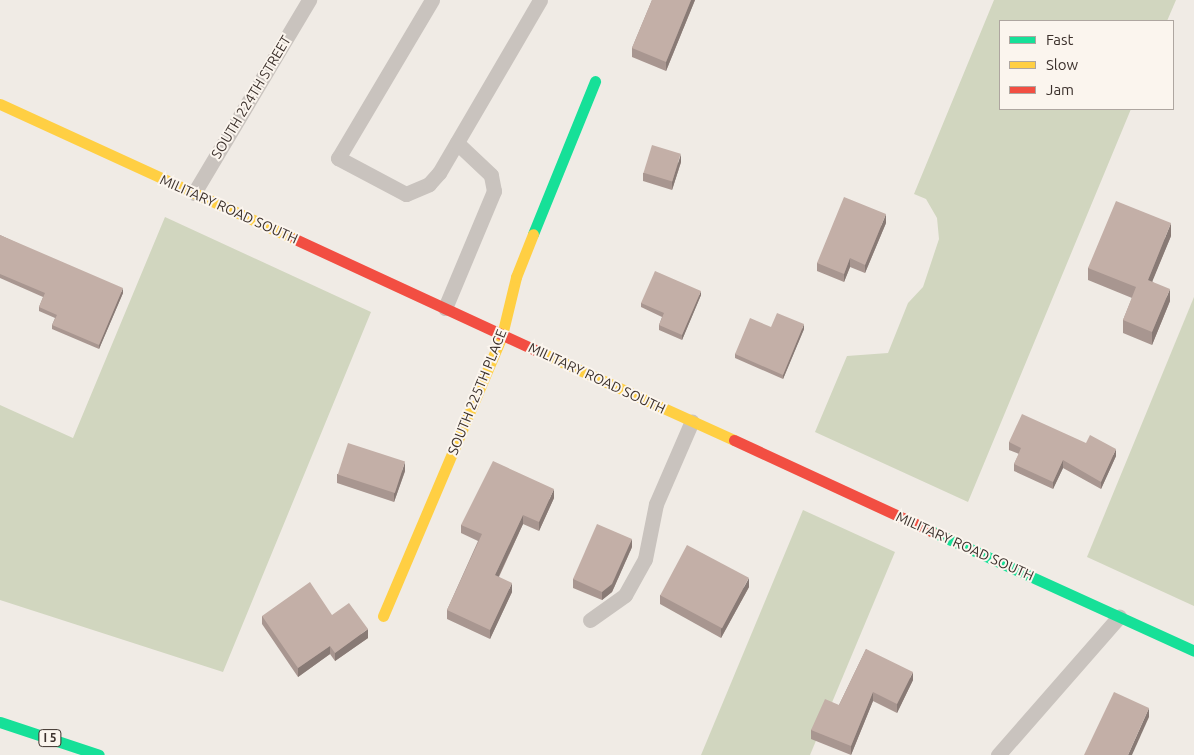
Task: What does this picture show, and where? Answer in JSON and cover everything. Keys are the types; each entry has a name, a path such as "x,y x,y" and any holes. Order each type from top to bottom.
{"main road":[{"name":"SOUTH 225TH PLACE","path":"383,616 502,335 516,277 595,81"},
{"name":"MILITARY ROAD SOUTH","path":"0,104 1194,651"},
{"name":"I 5","path":"0,722 99,755"}],"lane":[{"name":"SOUTH 224TH STREET","path":"194,193 309,0"},
{"path":"432,0 338,158 406,194 429,184 457,144 540,0"},
{"path":"445,308 494,191 492,175 457,144"},
{"path":"590,620 625,594 645,559 656,504 692,422"},
{"path":"998,755 1119,617"}],"green space":[{"path":"994,0 1176,0 1167,20 999,20 999,110 1131,110 968,502 815,432 847,356 888,353 908,303 923,287 939,239 937,218 926,199 914,194"},
{"path":"165,217 371,312 223,672 0,600 0,405 73,438"},
{"path":"1194,297 1194,606 1087,557"},
{"path":"803,510 895,552 810,755 701,755"}],"building":[{"path":"652,0 691,0 666,62 632,48"},
{"path":"652,145 681,154 672,182 644,173"},
{"path":"844,197 886,214 865,265 850,258 844,274 817,263"},
{"path":"1116,201 1171,223 1148,280 1170,289 1152,332 1123,320 1136,287 1088,268"},
{"path":"0,235 123,288 99,345 52,325 57,315 39,307 45,293 0,274"},
{"path":"655,271 701,291 682,335 659,325 664,313 641,303"},
{"path":"777,313 804,324 783,375 735,354 750,318 771,327"},
{"path":"1022,414 1086,443 1090,435 1116,449 1101,482 1063,460 1053,482 1014,464 1021,448 1009,442"},
{"path":"348,443 405,462 395,493 338,474"},
{"path":"493,461 554,489 539,522 523,515 495,575 512,583 490,630 447,610 482,534 461,525"},
{"path":"597,524 632,539 612,584 602,592 573,579"},
{"path":"687,545 749,578 722,628 660,595"},
{"path":"310,582 332,615 349,603 368,629 335,653 330,646 298,668 262,616"},
{"path":"866,649 913,672 897,704 873,692 851,746 811,730 825,699 839,705"},
{"path":"1114,692 1149,708 1128,755 1084,755"}],"traffic: fast":[{"path":"533,234 595,81"},
{"path":"931,531 1194,651"},
{"path":"0,722 99,755"}],"traffic: slow":[{"path":"0,104 295,239"},
{"path":"383,616 502,335 516,277 533,234"},
{"path":"540,352 734,440"}],"traffic: jam":[{"path":"295,239 540,352"},
{"path":"734,440 931,531"}]}
